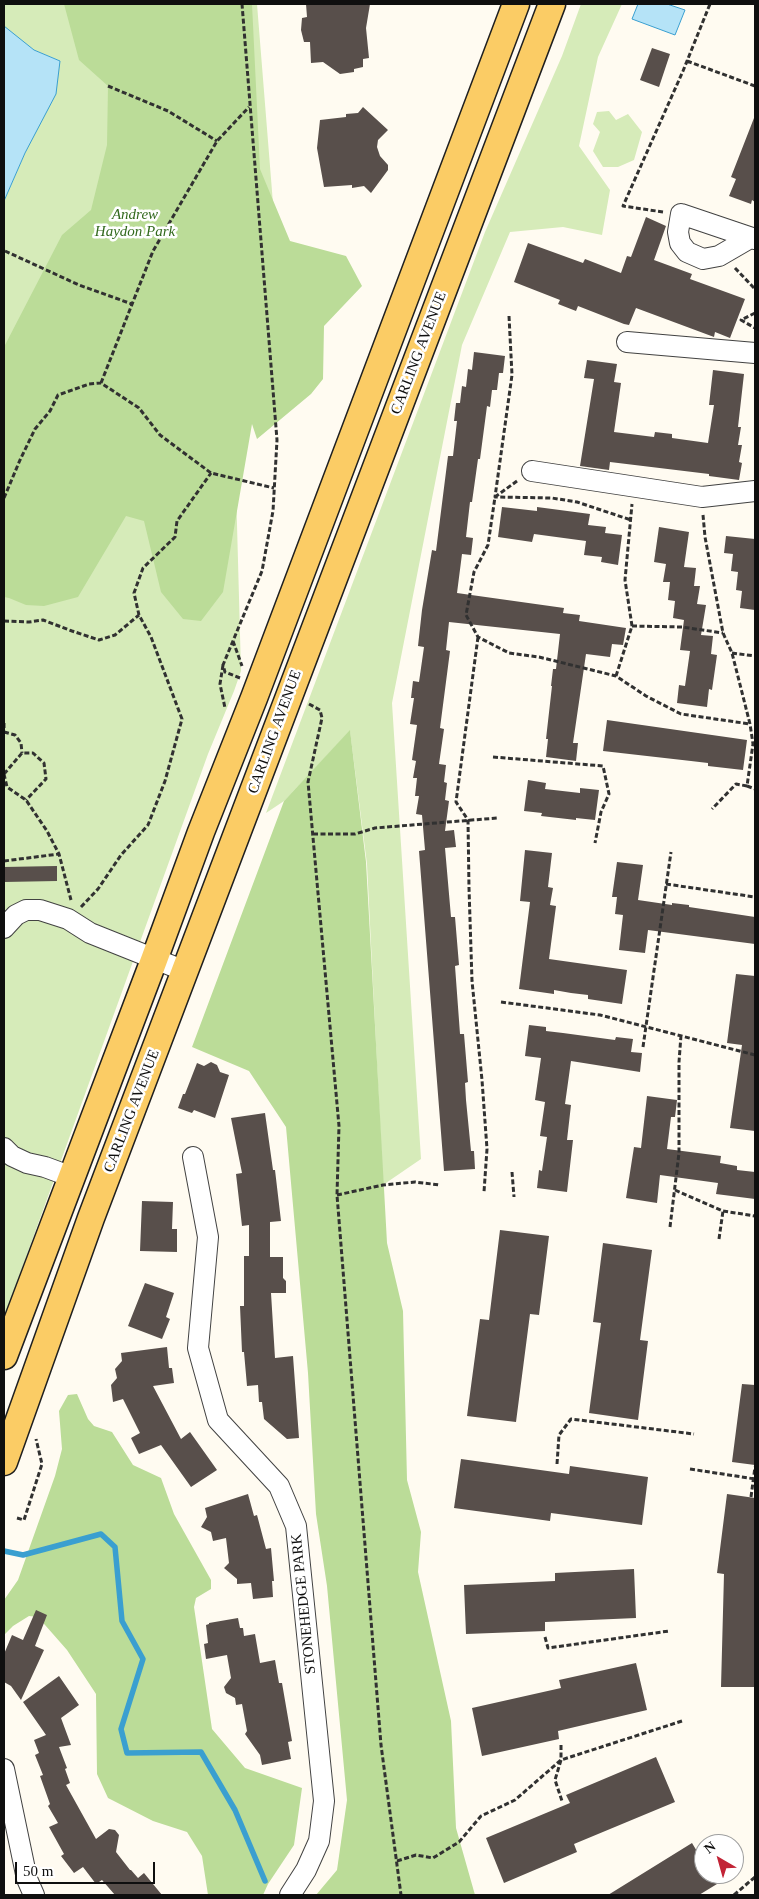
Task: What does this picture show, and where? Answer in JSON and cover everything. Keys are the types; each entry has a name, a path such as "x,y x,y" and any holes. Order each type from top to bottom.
{"main road":[{"name":"CARLING AVENUE","path":"4,1356 516,4"},
{"name":"CARLING AVENUE","path":"4,1462 91,1218 552,4"}],"street":[{"path":"681,214 752,238 718,256 703,259 687,252 680,243 678,232 681,214"},
{"path":"627,342 755,353"},
{"path":"532,471 702,497 755,491"},
{"path":"4,928 10,919 26,910 40,910 68,919 78,916 90,933 185,971"},
{"path":"4,1148 12,1156 27,1163 46,1167 72,1177"},
{"name":"STONEHEDGE PARK","path":"194,1157 208,1238 198,1348 218,1420 279,1486 296,1526 324,1801 319,1840 306,1870 290,1895"},
{"path":"4,1769 27,1879 34,1895"}],"path":[{"path":"226,710 220,684 223,665 262,571 273,511 277,440 242,4"},
{"path":"681,214 623,206 710,4"},
{"path":"687,61 755,86"},
{"path":"108,86 168,112 217,141"},
{"path":"101,383 153,251 217,141 249,107"},
{"path":"5,251 80,285 132,304"},
{"path":"718,256 731,265 755,289"},
{"path":"755,313 741,320 755,328"},
{"path":"509,316 512,375 488,546 474,572 466,615 478,637 509,653 539,657 616,676 646,696 681,714 750,724"},
{"path":"4,498 35,429 50,411 58,395 89,384 101,383 140,408 160,435 212,473 274,488"},
{"path":"495,497 532,471"},
{"path":"4,722 4,732 16,735 22,743 22,753 4,774 5,788 26,800 47,831 59,854 72,904 78,916 121,856 148,824 165,781 182,719 151,638 139,615 134,593 143,568 175,536 177,521 212,473"},
{"path":"616,676 632,626 625,580 633,486"},
{"path":"495,497 552,498 578,502 630,520"},
{"path":"702,497 705,537 723,633 732,653 750,724 753,744 747,786"},
{"path":"4,621 29,622 43,620 99,640 115,635 139,615"},
{"path":"632,626 682,627 723,633"},
{"path":"478,637 456,802 468,820 472,981 487,1150 484,1192"},
{"path":"233,641 239,662 244,668"},
{"path":"732,653 755,656"},
{"path":"223,665 225,672 240,678"},
{"path":"303,701 317,707 322,718 308,782 339,1126 337,1195 381,1745 401,1895"},
{"path":"22,753 33,753 44,763 46,779 26,800"},
{"path":"493,757 603,766 609,794 600,812 595,843"},
{"path":"712,808 736,784 755,790"},
{"path":"313,834 355,834 375,828 497,818"},
{"path":"643,1047 671,852"},
{"path":"4,861 59,854"},
{"path":"666,884 755,897"},
{"path":"502,1002 600,1015 755,1055"},
{"path":"670,1227 679,1153 681,1035"},
{"path":"512,1172 514,1197"},
{"path":"337,1195 384,1185 415,1182 440,1184"},
{"path":"675,1190 723,1211 755,1216"},
{"path":"720,1239 723,1211"},
{"path":"557,1464 560,1435 571,1419 694,1434"},
{"path":"17,1518 24,1520 42,1464 36,1437"},
{"path":"751,1497 755,1467"},
{"path":"690,1469 754,1479"},
{"path":"545,1637 548,1648 669,1631"},
{"path":"397,1862 416,1855 433,1858 459,1842 481,1816 515,1800 561,1760 682,1721"},
{"path":"560,1745 561,1760 555,1780 562,1801"},
{"path":"734,1895 755,1877"}],"green space":[{"name":"Andrew Haydon Park","path":"4,4 257,4 274,216 232,341 241,671 208,754 4,1318 4,201 25,153 60,61 34,50 6,29 4,26"},
{"path":"64,4 252,4 260,169 290,241 346,256 362,286 324,326 323,379 311,394 257,439 252,424 223,592 201,621 183,619 161,592 144,521 126,516 78,597 44,606 26,605 4,597 4,347 62,235 91,210 107,145 108,86 79,60"},
{"path":"581,4 622,4 598,57 579,146 610,190 602,235 563,227 510,232 462,345 392,703 421,1159 383,1185 367,864 350,731 284,801 266,813 485,232 562,56"},
{"path":"609,111 616,120 628,114 642,132 634,160 618,167 603,167 593,151 600,132 593,124 597,112"},
{"path":"350,730 366,862 387,1243 403,1311 407,1480 421,1532 418,1572 451,1721 456,1828 475,1895 316,1895 337,1870 347,1800 327,1586 316,1514 308,1373 286,1127 249,1071 192,1047 284,801"},
{"path":"77,1394 88,1419 94,1426 112,1432 133,1465 161,1478 174,1514 211,1580 211,1589 196,1598 194,1607 212,1729 245,1768 302,1788 294,1845 268,1884 263,1895 208,1895 202,1856 187,1832 153,1821 108,1798 97,1774 96,1694 67,1650 38,1617 29,1616 13,1626 4,1635 4,1600 18,1580 55,1476 62,1449 59,1411 68,1395"}],"water":[{"path":"638,4 667,4 685,10 675,35 632,19"},
{"path":"4,26 34,50 60,61 56,94 25,153 4,201"}],"building":[{"path":"306,4 370,4 366,28 369,58 363,59 363,67 354,69 354,72 340,74 323,62 311,63 310,42 304,42 301,30 302,18 307,17"},
{"path":"652,48 670,54 659,87 640,80"},
{"path":"363,107 388,130 378,140 377,147 380,156 388,165 388,170 371,193 364,186 352,188 352,185 324,187 317,148 320,120 346,117 346,114 358,113"},
{"path":"754,118 755,202 752,200 751,204 729,196 736,179 731,177"},
{"path":"646,217 666,226 654,260 692,274 690,279 745,299 730,338 715,332 714,337 636,308 629,325 624,324 578,306 576,311 558,304 560,300 514,282 528,243 583,263 585,259 621,273 627,256 631,257"},
{"path":"474,352 505,356 503,373 499,373 497,390 492,390 490,407 487,406 480,459 478,459 472,502 470,502 466,537 473,538 471,555 462,554 457,593 564,608 563,613 580,615 579,621 626,628 623,645 612,644 610,657 586,654 573,743 578,743 576,761 546,757 551,686 553,669 556,669 560,634 449,622 446,650 450,651 440,728 444,729 439,764 446,765 444,782 447,783 445,800 449,801 445,831 454,830 456,847 445,848 451,917 455,917 459,965 455,966 460,1034 464,1034 468,1082 465,1083 466,1100 471,1151 474,1151 475,1169 444,1171 419,851 425,850 422,815 416,814 419,796 415,796 417,778 413,778 416,761 412,760 417,725 410,724 414,698 411,698 413,681 419,682 424,647 418,646 422,610 432,550 436,551 448,456 453,456 457,421 454,421 456,403 460,403 462,386 466,387 468,369 472,370"},
{"path":"587,360 617,364 614,382 621,383 614,432 654,437 655,432 672,434 672,438 708,443 714,405 709,405 713,370 744,374 738,427 741,427 738,445 742,445 739,462 742,463 739,480 709,476 709,474 610,462 609,470 580,466 594,379 584,378"},
{"path":"502,507 537,511 537,507 590,514 588,525 606,527 605,533 622,535 618,565 601,562 602,557 584,555 586,541 534,534 532,542 498,537"},
{"path":"659,527 689,532 684,567 696,568 694,586 700,586 697,604 706,605 701,635 713,636 711,654 717,655 712,690 709,689 707,707 677,703 679,685 685,686 690,651 680,650 684,620 673,618 675,601 668,600 670,582 663,582 666,564 654,562"},
{"path":"726,536 755,539 755,610 740,608 742,591 736,590 738,572 731,571 733,554 724,553"},
{"path":"607,720 747,740 743,770 708,766 708,763 603,751"},
{"path":"528,780 546,783 545,789 580,793 580,788 599,790 595,820 541,816 542,813 524,811"},
{"path":"525,850 552,853 548,887 553,888 550,905 556,906 549,959 627,970 622,1004 588,999 588,995 554,990 554,994 519,989 530,902 520,901"},
{"path":"617,862 643,865 638,900 672,905 672,903 689,905 689,907 755,917 755,944 648,930 645,953 619,950 623,915 615,914 617,897 612,897"},
{"path":"57,866 57,881 4,882 4,867"},
{"path":"736,974 755,976 755,1131 730,1128 742,1045 727,1043"},
{"path":"529,1025 546,1027 546,1031 615,1040 616,1037 633,1039 631,1052 642,1053 640,1072 571,1061 565,1104 571,1105 567,1140 573,1140 567,1192 537,1188 539,1170 542,1171 547,1137 540,1136 545,1102 535,1100 541,1058 525,1056"},
{"path":"211,1062 217,1065 220,1072 229,1075 215,1118 194,1110 192,1113 178,1108 197,1063 204,1066"},
{"path":"647,1096 677,1100 675,1117 671,1117 667,1149 721,1156 720,1163 737,1166 737,1170 755,1172 755,1199 716,1194 718,1183 660,1175 657,1203 626,1198 634,1147 641,1148"},
{"path":"265,1113 273,1170 275,1170 281,1221 270,1222 270,1257 283,1257 283,1278 286,1281 286,1293 271,1293 275,1358 293,1356 299,1438 287,1439 264,1419 262,1402 259,1402 258,1385 247,1386 244,1352 242,1352 240,1306 244,1306 244,1256 249,1256 249,1225 242,1226 236,1174 242,1173 231,1118"},
{"path":"142,1201 173,1202 172,1229 177,1229 177,1252 140,1251"},
{"path":"500,1230 549,1236 539,1315 530,1314 516,1422 467,1416 480,1319 489,1320"},
{"path":"603,1243 652,1250 640,1340 648,1341 638,1420 589,1413 601,1323 593,1322"},
{"path":"145,1283 174,1293 166,1317 170,1319 162,1339 128,1326"},
{"path":"167,1347 169,1368 172,1368 174,1383 153,1386 181,1439 190,1432 217,1470 191,1487 161,1445 139,1454 131,1438 140,1433 123,1399 113,1402 111,1385 117,1378 115,1369 122,1361 121,1353"},
{"path":"742,1384 755,1385 755,1465 732,1462"},
{"path":"461,1459 569,1474 570,1466 648,1477 642,1525 551,1513 550,1521 454,1508"},
{"path":"248,1494 254,1516 257,1515 266,1549 271,1548 274,1581 272,1581 273,1597 253,1599 251,1583 237,1584 237,1579 224,1568 229,1563 226,1538 213,1541 211,1532 201,1527 207,1517 205,1508"},
{"path":"727,1494 755,1498 755,1687 721,1687 724,1574 717,1573"},
{"path":"634,1569 636,1618 545,1622 545,1631 466,1634 464,1585 555,1581 555,1573"},
{"path":"36,1610 47,1615 35,1646 44,1650 21,1700 11,1686 4,1682 4,1654 12,1635 23,1640"},
{"path":"238,1618 240,1628 243,1628 244,1636 255,1634 260,1663 275,1660 279,1683 282,1683 292,1741 288,1742 291,1759 262,1765 260,1755 245,1734 247,1731 242,1704 236,1705 235,1698 226,1693 224,1687 231,1678 227,1655 206,1659 204,1644 208,1643 206,1625"},
{"path":"636,1663 647,1710 558,1731 559,1739 482,1756 472,1708 561,1688 559,1680"},
{"path":"59,1676 79,1705 61,1718 71,1745 59,1747 67,1768 65,1769 70,1783 66,1785 96,1839 109,1829 115,1830 119,1835 116,1852 138,1878 144,1873 162,1895 115,1895 102,1880 96,1884 83,1867 74,1873 61,1856 64,1854 49,1827 58,1823 48,1806 50,1804 40,1776 43,1775 35,1755 39,1753 34,1740 46,1735 23,1702"},
{"path":"656,1757 675,1802 574,1844 577,1852 504,1883 486,1838 570,1803 566,1795"},
{"path":"692,1843 694,1846 694,1884 717,1884 699,1895 608,1895"}],"waterway":[{"path":"4,1551 23,1555 101,1534 115,1547 122,1621 143,1659 121,1729 127,1753 201,1752 235,1810 265,1881"}]}
